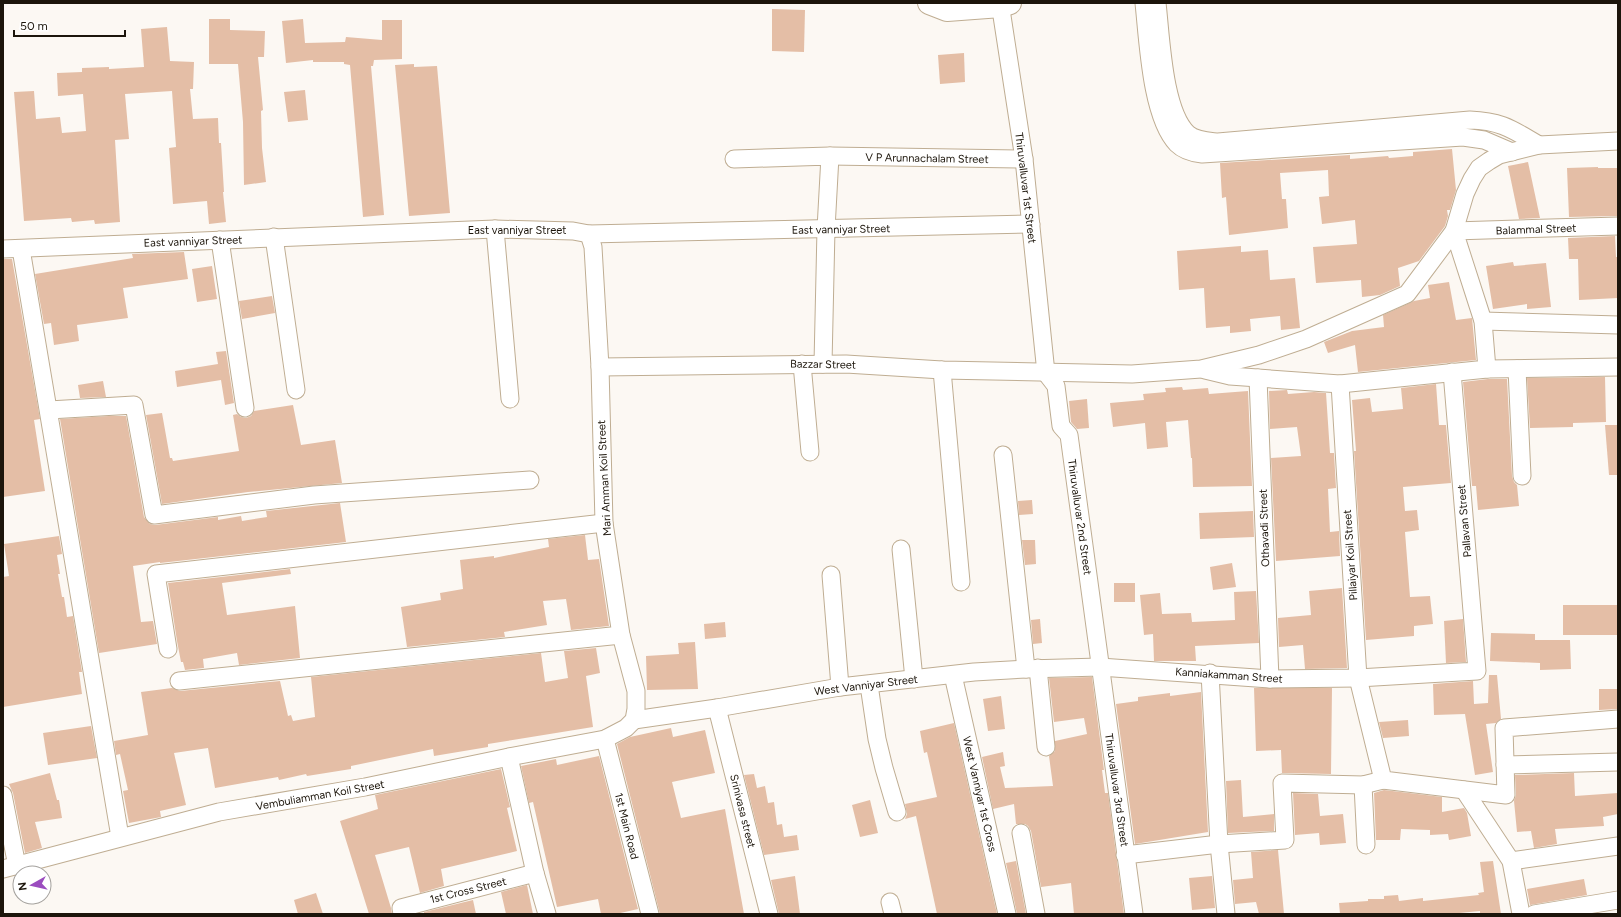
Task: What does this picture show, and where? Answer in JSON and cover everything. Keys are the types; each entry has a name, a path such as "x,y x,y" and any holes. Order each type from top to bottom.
{"main road":[{"path":"929,3 947,10 1004,4"}],"street":[{"path":"1144,3 1151,63 1157,96 1168,133 1185,151 1202,154 1463,137 1484,140 1512,152"},
{"path":"1157,3 1164,64 1172,104 1180,124 1196,139 1218,142 1470,120 1485,120 1505,125 1539,145"},
{"name":"Thiruvalluvar 1st Street","path":"1004,4 1024,159 1046,373"},
{"path":"1046,373 1132,374 1201,369 1259,355 1306,339 1407,294 1454,231 1466,194 1472,179 1479,168 1499,155 1539,145 1618,141"},
{"path":"823,364 826,229 830,156"},
{"name":"V P Arunnachalam Street","path":"734,159 830,156 1024,159"},
{"name":"East vanniyar Street","path":"3,249 494,229 573,231 589,234 1031,224"},
{"name":"Balammal Street","path":"1454,231 1618,226"},
{"path":"494,229 510,399"},
{"path":"1454,231 1483,321 1487,369"},
{"name":"Mari Amman Koil Street","path":"589,234 593,247 600,366 604,522 620,635 636,691 636,709 634,720"},
{"path":"274,237 296,390"},
{"path":"220,240 245,408"},
{"path":"21,249 120,837"},
{"path":"1483,321 1618,325"},
{"path":"802,364 810,452"},
{"name":"Bazzar Street","path":"600,366 846,364 942,370 1046,373"},
{"path":"1201,369 1230,376 1340,384 1487,369 1618,367"},
{"path":"1517,369 1522,476"},
{"path":"942,370 961,582"},
{"name":"Pallavan Street","path":"1452,372 1477,671"},
{"name":"Thiruvalluvar 2nd Street","path":"1046,373 1056,386 1061,426 1069,435 1100,666"},
{"name":"Othavadi Street","path":"1258,378 1270,678"},
{"name":"Pillaiyar Koil Street","path":"1340,384 1358,678 1383,780"},
{"path":"48,410 134,405 154,515 314,496 530,480"},
{"path":"1003,455 1032,669 1046,747"},
{"path":"168,649 156,574 604,522"},
{"path":"901,549 914,679"},
{"path":"831,575 840,687"},
{"path":"179,681 620,635"},
{"name":"Kanniakamman Street","path":"1100,666 1270,678 1358,678 1477,671"},
{"name":"West Vanniyar Street","path":"634,720 717,708 840,687 953,675 1100,666"},
{"name":"Thiruvalluvar 3rd Street","path":"1100,666 1134,914"},
{"path":"1210,673 1219,844 1226,914"},
{"name":"West Vanniyar 1st Cross","path":"953,675 1007,914"},
{"path":"869,684 877,739 897,812"},
{"name":"Srinivasa street","path":"717,708 769,914"},
{"path":"1126,855 1219,844 1284,840 1282,783 1363,785 1383,780 1506,795 1504,728 1618,719"},
{"name":"Vembuliamman Koil Street","path":"10,868 120,837 219,812 364,787 605,739 626,728 634,720"},
{"name":"1st Main Road","path":"605,739 650,914"},
{"path":"509,757 535,874 546,914"},
{"path":"1505,765 1618,762"},
{"path":"1363,785 1366,845"},
{"path":"1464,790 1511,861 1521,914"},
{"path":"3,796 10,868"},
{"path":"1021,833 1036,914"},
{"path":"1511,861 1618,846"},
{"name":"1st Cross Street","path":"402,911 535,874"},
{"path":"1534,914 1618,900"}],"building":[{"path":"772,9 805,10 804,52 772,51"},
{"path":"209,19 230,19 230,30 265,31 264,57 258,57 263,110 261,111 262,148 266,182 244,185 243,122 238,64 209,64"},
{"path":"303,19 305,43 345,42 346,37 382,40 382,20 402,20 402,59 374,60 373,66 371,66 384,215 363,217 350,65 344,64 344,62 313,62 313,60 286,63 282,21"},
{"path":"167,27 170,61 194,62 193,89 190,89 193,119 218,118 226,222 209,224 207,201 173,204 169,148 176,147 172,91 125,94 129,139 115,140 120,222 95,224 94,220 72,222 71,218 24,221 14,92 34,91 36,119 60,117 62,133 86,131 83,94 58,96 57,73 82,72 82,68 109,67 109,69 144,67 141,29"},
{"path":"964,53 965,82 940,84 938,55"},
{"path":"414,64 414,67 437,66 450,213 409,216 395,65"},
{"path":"305,90 308,120 288,122 284,92"},
{"path":"1452,149 1456,190 1450,210 1447,210 1448,216 1445,226 1419,261 1398,268 1400,286 1380,295 1362,297 1361,280 1316,283 1313,247 1357,244 1355,220 1322,224 1319,197 1329,196 1328,170 1280,173 1282,199 1286,199 1288,228 1229,235 1226,197 1222,198 1220,163 1350,155 1350,159 1388,156 1389,158 1413,156 1413,152"},
{"path":"1528,162 1540,218 1519,219 1508,166"},
{"path":"1567,168 1618,168 1618,216 1569,217"},
{"path":"1615,236 1616,257 1618,257 1618,298 1579,300 1578,259 1569,259 1568,238"},
{"path":"1241,246 1241,252 1268,250 1270,280 1295,278 1300,328 1281,330 1280,316 1250,319 1251,331 1230,333 1230,326 1206,328 1204,288 1179,290 1177,251"},
{"path":"184,252 188,279 123,288 128,318 77,325 79,341 54,345 51,323 44,324 35,274 133,258 132,254"},
{"path":"3,259 12,259 40,419 34,420 45,491 3,497"},
{"path":"1513,262 1514,266 1546,263 1551,307 1527,309 1527,304 1493,309 1486,266"},
{"path":"212,266 217,299 197,302 192,269"},
{"path":"1449,282 1456,320 1472,318 1476,360 1358,372 1355,345 1328,353 1324,342 1352,331 1384,327 1383,315 1414,301 1430,298 1428,285"},
{"path":"272,296 275,313 242,319 239,301"},
{"path":"226,351 234,403 225,405 221,380 177,387 175,371 218,364 216,352"},
{"path":"1605,377 1606,422 1573,423 1573,427 1530,428 1527,378"},
{"path":"1488,379 1507,379 1512,476 1517,485 1519,506 1478,510 1476,486 1472,486 1463,382"},
{"path":"103,381 106,397 80,398 78,385"},
{"path":"1436,384 1439,425 1446,425 1451,483 1403,487 1405,511 1417,510 1419,530 1405,532 1410,597 1430,596 1433,624 1414,626 1414,636 1366,640 1352,400 1370,398 1372,412 1403,409 1401,388"},
{"path":"1182,387 1183,390 1208,388 1209,394 1248,391 1252,486 1193,487 1188,420 1166,422 1168,447 1147,449 1145,423 1113,427 1110,403 1144,400 1143,394 1166,392 1165,388"},
{"path":"1287,390 1288,394 1314,392 1326,393 1330,453 1334,453 1336,488 1328,489 1330,532 1339,531 1340,556 1276,561 1271,458 1301,456 1297,427 1270,429 1269,391"},
{"path":"1087,399 1089,428 1077,429 1071,422 1069,401"},
{"path":"293,405 301,445 335,440 342,483 248,492 162,504 146,415 162,413 170,458 172,458 173,461 239,451 233,415 237,414 246,418 251,416 254,411"},
{"path":"126,416 144,517 150,524 155,525 218,517 218,520 241,516 242,521 267,517 266,511 340,503 346,542 133,566 141,622 153,621 157,644 99,653 60,419"},
{"path":"1605,425 1618,425 1618,475 1609,475"},
{"path":"1032,500 1033,514 1019,515 1018,501"},
{"path":"1253,511 1254,537 1200,539 1199,513"},
{"path":"585,535 588,560 599,559 609,626 571,630 566,599 543,601 547,625 504,632 505,637 407,647 401,607 441,600 440,593 463,589 460,560 494,556 494,558 549,547 548,539"},
{"path":"59,536 62,554 57,555 60,574 58,574 67,617 73,616 82,672 79,672 82,694 3,707 3,577 9,576 4,544"},
{"path":"1022,540 1035,540 1036,564 1025,565"},
{"path":"1232,563 1236,587 1213,590 1210,567"},
{"path":"290,569 291,574 222,583 227,615 295,606 300,658 239,665 237,653 203,659 204,668 185,670 183,662 181,662 168,583"},
{"path":"1114,583 1135,583 1135,602 1114,602"},
{"path":"1342,588 1347,668 1305,669 1303,645 1279,647 1278,618 1311,615 1309,591"},
{"path":"1256,591 1259,643 1195,646 1196,661 1154,661 1153,634 1144,635 1140,595 1160,593 1162,614 1191,613 1192,622 1235,620 1234,592"},
{"path":"1563,605 1618,605 1618,635 1563,635"},
{"path":"1040,619 1042,643 1033,644 1031,620"},
{"path":"1463,619 1466,662 1446,663 1444,621"},
{"path":"725,622 726,637 705,639 704,624"},
{"path":"1491,633 1535,634 1535,640 1570,640 1571,669 1540,670 1540,663 1490,661"},
{"path":"695,642 698,689 647,690 646,656 679,654 678,643"},
{"path":"596,648 600,673 586,676 593,727 488,744 488,747 434,756 433,749 351,766 351,769 307,776 306,774 279,780 278,777 215,788 208,748 174,753 186,805 160,811 161,817 129,823 123,791 128,790 120,754 116,755 114,741 148,735 141,692 172,688 180,691 280,681 288,716 291,715 293,721 315,717 311,677 541,653 545,682 568,678 564,651"},
{"path":"1489,675 1497,675 1501,719 1496,723 1486,724 1493,772 1475,775 1465,714 1434,715 1433,684 1473,681 1474,704 1488,703"},
{"path":"1092,677 1104,770 1102,770 1105,793 1108,793 1124,914 1074,914 1071,883 1041,887 1031,831 1025,824 1016,824 1014,804 993,809 982,757 1003,752 1005,766 1000,767 1005,788 1053,786 1049,756 1055,751 1055,741 1087,734 1084,718 1054,722 1049,678"},
{"path":"1254,688 1332,688 1331,774 1282,773 1281,750 1256,751"},
{"path":"1599,689 1618,689 1618,709 1599,710"},
{"path":"1201,692 1208,832 1135,844 1116,704 1138,701 1138,697 1170,693 1170,696"},
{"path":"1001,696 1005,729 988,731 983,699"},
{"path":"1408,720 1409,736 1383,738 1379,722"},
{"path":"954,723 997,914 937,914 916,816 905,819 907,814 905,804 937,797 927,752 924,753 920,731"},
{"path":"91,726 97,758 48,765 43,733"},
{"path":"671,728 673,737 705,730 715,773 672,782 681,818 725,809 744,914 660,914 617,744 630,737"},
{"path":"599,756 638,909 616,914 601,914 598,899 557,907 533,802 529,803 521,766 556,759 557,765"},
{"path":"501,769 510,807 507,808 517,851 441,869 444,886 420,893 409,847 375,855 392,914 369,914 340,821 378,809 375,795"},
{"path":"50,773 57,800 59,800 62,818 35,822 42,848 25,853 13,793 9,784"},
{"path":"1574,773 1575,796 1618,793 1618,814 1603,817 1604,826 1555,829 1557,844 1534,848 1531,831 1517,832 1514,801 1516,795 1515,775"},
{"path":"754,774 757,788 765,786 768,803 774,802 777,825 782,824 784,837 797,835 799,850 764,855 744,775"},
{"path":"1241,780 1243,817 1274,814 1274,831 1228,833 1226,781"},
{"path":"1384,790 1442,797 1442,812 1464,808 1467,813 1471,836 1449,840 1448,834 1430,835 1430,830 1401,829 1400,840 1376,840 1374,793"},
{"path":"1293,793 1318,794 1320,816 1343,814 1346,843 1320,845 1319,833 1295,835"},
{"path":"870,800 878,833 860,837 852,805"},
{"path":"1278,850 1284,914 1259,914 1256,902 1235,904 1233,880 1253,878 1251,852"},
{"path":"1016,861 1026,914 1017,914 1006,863"},
{"path":"1493,861 1501,914 1480,914 1480,911 1449,914 1340,914 1339,903 1368,901 1368,899 1384,899 1384,896 1398,895 1399,901 1423,898 1423,901 1479,895 1478,893 1484,892 1480,862"},
{"path":"795,876 800,914 779,914 771,880"},
{"path":"1212,876 1215,908 1192,910 1189,878"},
{"path":"1584,879 1587,895 1530,905 1527,889"},
{"path":"527,885 533,914 506,914 501,892"},
{"path":"316,893 323,914 298,914 294,900"},
{"path":"473,900 476,914 424,914 424,912"}]}
